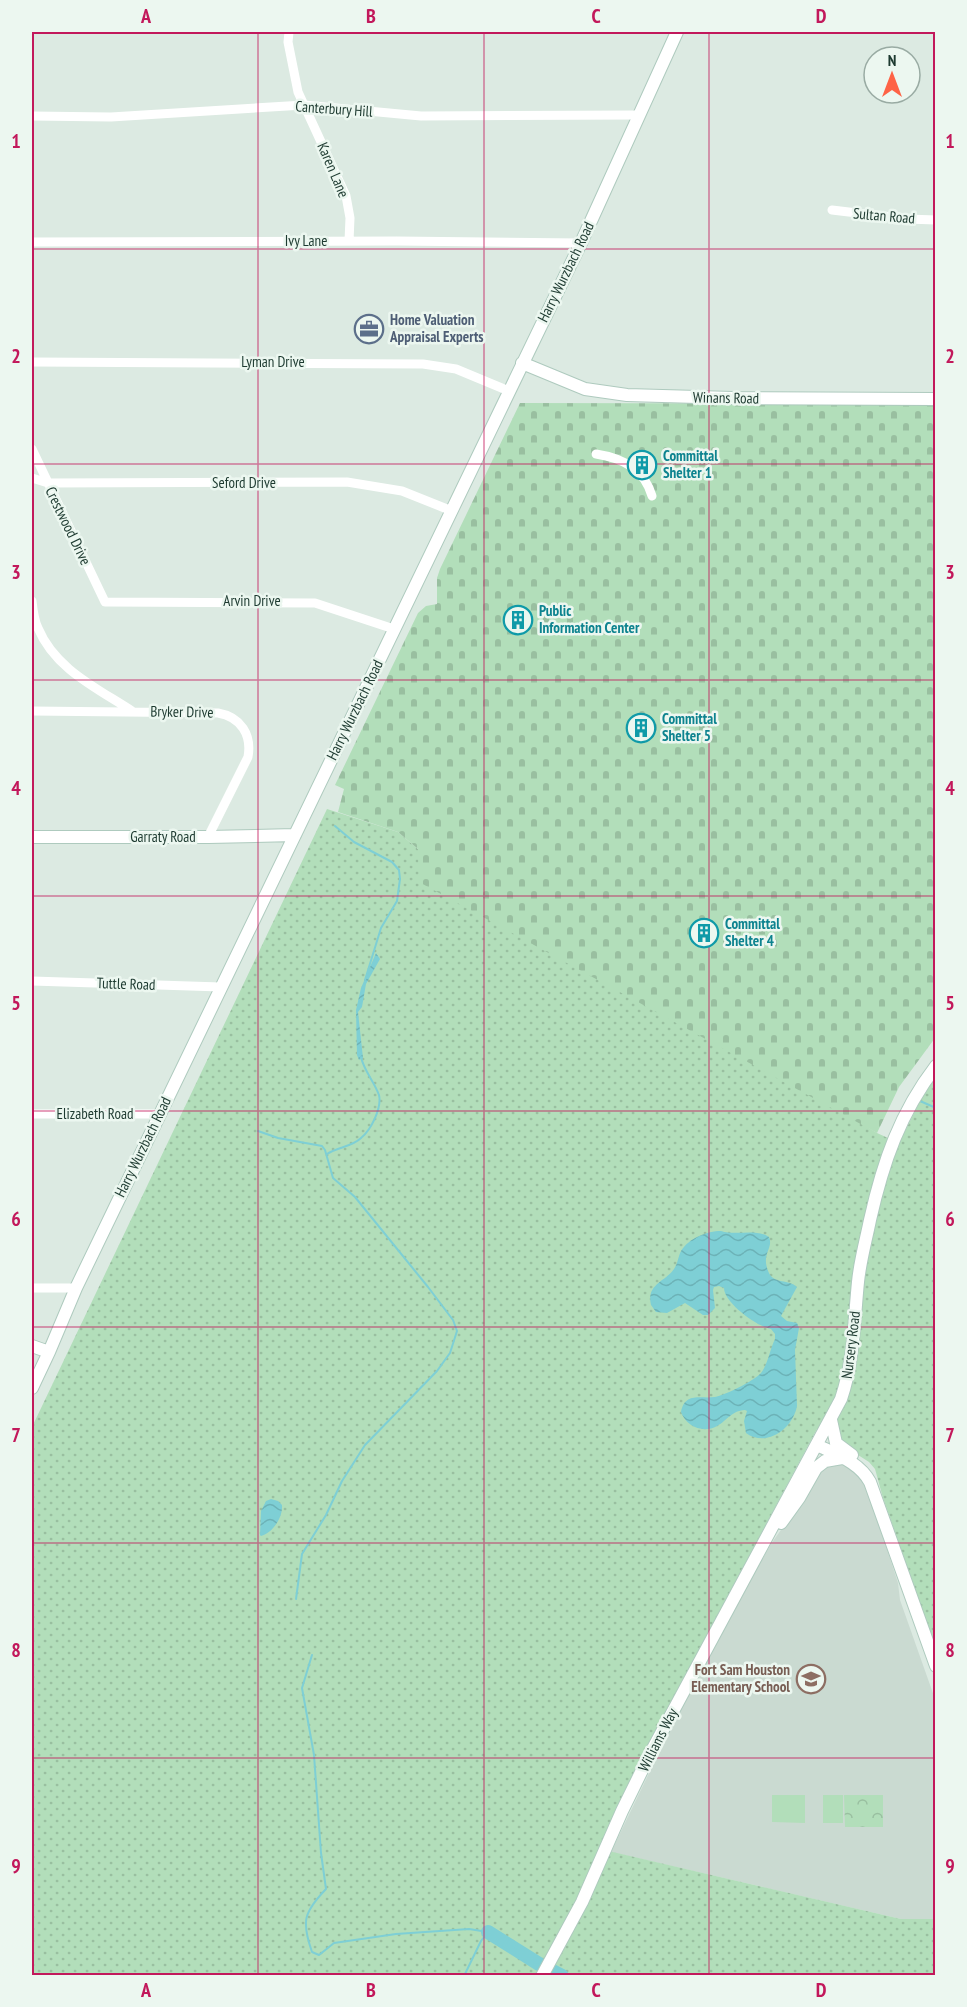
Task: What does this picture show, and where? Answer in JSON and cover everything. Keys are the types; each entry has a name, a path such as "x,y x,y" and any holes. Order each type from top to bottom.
{"street":[{"name":"Karen Lane","path":"289,32 288,42 298,92 346,196 350,218 349,241"},
{"name":"Harry Wurzbach Road","path":"32,1388 50,1352 75,1287 581,243 637,115 677,32"},
{"name":"Canterbury Hill","path":"32,116 111,117 304,105 421,116 637,115"},
{"name":"Sultan Road","path":"832,210 936,220"},
{"name":"Ivy Lane","path":"32,242 581,243"},
{"name":"Lyman Drive","path":"32,362 423,363 456,369 509,391"},
{"name":"Winans Road","path":"522,363 585,389 627,395 936,399"},
{"name":"Crestwood Drive","path":"32,449 105,602"},
{"path":"596,454 619,459 631,465 645,480 652,496"},
{"name":"Seford Drive","path":"32,478 48,483 347,482 402,491 452,511"},
{"path":"32,601 37,627 50,652 67,669 132,711"},
{"name":"Arvin Drive","path":"105,602 315,603 394,629"},
{"name":"Bryker Drive","path":"32,711 221,713 231,717 242,725 248,738 248,758 208,837"},
{"name":"Garraty Road","path":"32,837 295,835"},
{"name":"Tuttle Road","path":"32,981 220,987"},
{"name":"Nursery Road","path":"817,1445 841,1399 849,1377 858,1280 878,1184 890,1146 906,1112 936,1066"},
{"name":"Elizabeth Road","path":"32,1114 159,1114"},
{"path":"32,1288 75,1287"},
{"path":"32,1346 50,1352"},
{"path":"831,1420 838,1445 864,1462 873,1473 877,1498"},
{"path":"817,1445 862,1470 870,1482 936,1666"},
{"name":"Williams Way","path":"542,1976 591,1883 650,1754 817,1445"},
{"path":"764,1541 791,1511 816,1468 825,1461 842,1458"}],"shaded area":[{"name":"Fort Sam Houston Elementary School","path":"840,1464 850,1468 865,1482 898,1583 900,1600 935,1699 935,1919 901,1919 611,1852 704,1659 771,1544 817,1474 826,1466"}],"green space":[{"path":"520,403 935,404 935,1038 899,1087 877,1133 419,882 418,849 398,832 338,812 344,789 335,785 418,613 426,606 437,604 437,578 440,569"},
{"path":"327,809 398,832 418,849 877,1133 899,1143 935,1077 935,1646 875,1469 869,1462 844,1446 839,1439 817,1429 634,1772 600,1849 901,1919 935,1919 935,1975 32,1975 32,1427"},
{"path":"772,1795 805,1795 805,1823 772,1822"},
{"path":"823,1795 843,1795 843,1823 823,1823"},
{"path":"844,1795 883,1795 883,1827 845,1827"}],"water":[{"path":"376,953 380,959 366,984 362,1007 358,1012 363,1058 359,1060 356,1010 361,988"},
{"path":"721,1231 752,1232 769,1237 770,1245 766,1261 769,1273 774,1279 797,1287 781,1316 787,1321 797,1323 799,1328 795,1350 797,1406 784,1429 770,1437 754,1437 746,1433 744,1421 747,1411 745,1410 736,1412 717,1426 706,1429 691,1425 681,1412 690,1399 720,1396 746,1384 761,1373 775,1339 775,1334 771,1329 758,1324 735,1307 725,1294 724,1288 719,1286 714,1287 715,1308 708,1315 703,1315 685,1303 667,1313 656,1312 651,1305 651,1292 674,1269 684,1246 699,1236"},
{"path":"271,1499 282,1505 281,1514 273,1528 261,1536 261,1511 266,1501"}],"waterway":[{"path":"335,826 354,842 392,862 399,870 397,901 381,928 365,980"},
{"path":"327,1154 361,1138 372,1124 377,1112 379,1095 361,1057"},
{"path":"920,1101 936,1108"},
{"path":"258,1131 278,1138 322,1146 333,1178 355,1197 428,1287 453,1320 457,1331 450,1353 437,1371 365,1445 342,1481 326,1515 302,1554 296,1599"},
{"path":"312,1655 302,1688 314,1755 326,1889 313,1904 307,1918 306,1932 312,1952 319,1955 334,1943 396,1934 469,1929 488,1932 481,1941 464,1976"},
{"path":"488,1932 562,1976"}],"place":[{"name":"Home Valuation Appraisal Experts","path":"369,329"},
{"name":"Committal Shelter 1","path":"642,465"},
{"name":"Public Information Center","path":"518,620"},
{"name":"Committal Shelter 5","path":"641,728"},
{"name":"Committal Shelter 4","path":"704,933"},
{"name":"Fort Sam Houston Elementary School","path":"811,1679"}]}
